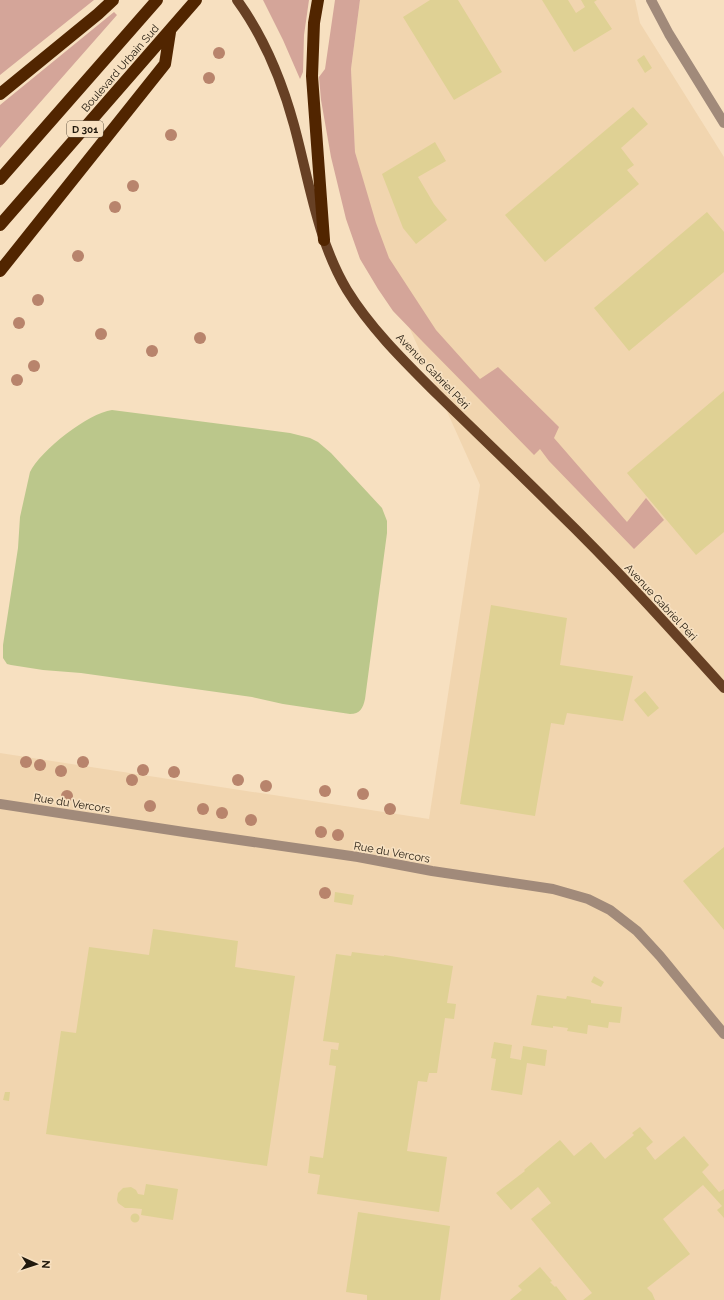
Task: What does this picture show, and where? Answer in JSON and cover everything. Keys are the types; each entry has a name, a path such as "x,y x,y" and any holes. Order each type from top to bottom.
{"highway":[{"path":"0,94 113,0"},
{"name":"Boulevard Urbain Sud","path":"0,179 157,0"},
{"name":"Boulevard Urbain Sud","path":"0,225 170,32 196,0"},
{"path":"318,0 314,23 312,76 324,240"},
{"path":"0,271 165,64 170,32"}],"main road":[{"name":"Avenue Gabriel Péri","path":"237,0 252,20 286,97 324,240 346,289 367,319 421,378 555,509 633,588 724,688"}],"street":[{"path":"651,0 669,34 724,123"},
{"name":"Rue du Vercors","path":"0,804 358,857 432,871 553,889 588,899 610,910 642,936 724,1034"}],"shaded area":[{"path":"0,0 94,0 0,75"},
{"path":"263,0 309,0 304,35 303,72 300,79 283,40"},
{"path":"335,0 360,0 351,69 355,152 376,223 389,258 436,330 480,379 498,367 559,427 554,438 627,522 646,498 664,520 634,549 549,461 540,449 534,455 393,311 360,259 346,219 331,157 321,100 319,77 325,69"},
{"path":"360,0 635,0 640,23 724,157 724,1300 0,1300 0,753 429,819 480,485 392,289 355,152 351,69"},
{"path":"114,12 117,15 0,148 0,105"},
{"path":"112,410 290,433 310,438 318,442 331,453 382,508 387,521 387,533 365,699 359,712 350,714 283,704 252,697 7,664 3,658 3,645 18,548 20,517 30,472 35,463 66,434 90,418"}],"building":[{"path":"430,0 458,0 502,72 454,100 403,17"},
{"path":"542,0 568,0 576,13 585,7 581,0 597,0 594,2 612,29 574,52"},
{"path":"644,55 652,68 645,73 637,60"},
{"path":"633,107 648,124 621,148 634,165 627,170 639,184 545,262 505,215"},
{"path":"435,142 446,161 418,177 434,204 447,220 416,244 403,228 382,174"},
{"path":"707,212 724,232 724,272 629,351 594,308"},
{"path":"724,391 724,532 696,555 627,473"},
{"path":"491,605 567,618 560,665 633,676 623,721 567,713 564,725 551,723 535,816 460,804"},
{"path":"645,691 659,708 648,717 634,700"},
{"path":"724,847 724,930 683,881"},
{"path":"335,892 354,895 352,905 334,902"},
{"path":"153,929 238,941 235,967 295,976 267,1166 46,1134 61,1031 76,1033 89,947 149,955"},
{"path":"352,952 384,955 453,966 447,1003 456,1004 454,1019 445,1018 437,1073 429,1073 427,1082 418,1081 407,1151 447,1157 439,1212 317,1194 320,1175 308,1173 310,1156 323,1158 336,1066 329,1065 331,1049 338,1050 339,1043 323,1041 336,954 351,956"},
{"path":"594,976 604,982 601,987 591,982"},
{"path":"537,995 566,999 567,996 591,1000 591,1003 622,1007 620,1023 609,1022 608,1028 588,1025 587,1034 567,1031 568,1028 553,1026 553,1028 531,1025"},
{"path":"494,1042 512,1045 510,1058 521,1060 523,1046 547,1050 545,1066 527,1063 522,1095 491,1090 496,1059 491,1058"},
{"path":"5,1092 10,1092 9,1101 3,1100"},
{"path":"640,1127 653,1142 646,1148 655,1160 684,1136 709,1165 702,1172 719,1192 724,1189 724,1218 717,1210 722,1206 703,1185 663,1219 690,1254 647,1288 652,1293 655,1300 583,1300 592,1293 531,1219 551,1203 538,1187 511,1210 496,1193 525,1171 524,1170 560,1140 574,1156 591,1142 605,1159 634,1135 632,1133"},
{"path":"146,1184 178,1189 173,1220 141,1215 142,1209 125,1208 118,1203 118,1193 123,1188 131,1187 136,1190 138,1194 144,1195"},
{"path":"358,1212 450,1226 440,1300 367,1300 367,1295 346,1292"},
{"path":"135,1213 140,1218 135,1223 130,1218"},
{"path":"540,1267 552,1281 550,1282 555,1287 556,1286 567,1300 510,1300 522,1290 518,1286"}]}
